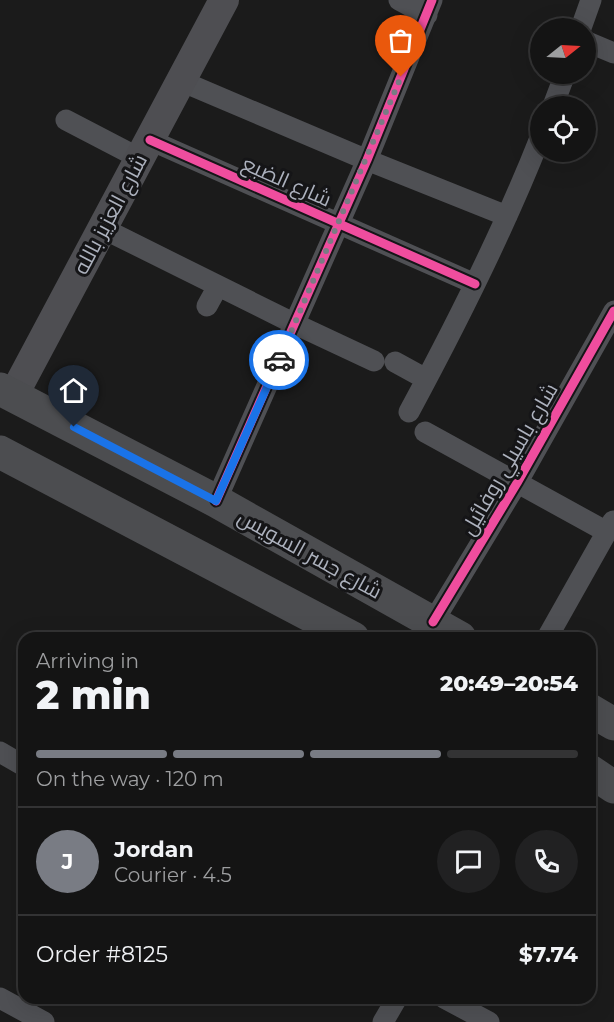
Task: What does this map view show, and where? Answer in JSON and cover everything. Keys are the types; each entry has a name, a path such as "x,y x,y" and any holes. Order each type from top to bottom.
{"main road":[{"name":"شارع العزيز بالله","path":"7,392 102,228 225,0"},
{"name":"شارع جسر السويس","path":"7,392 216,501 447,630"},
{"path":"0,453 342,632"},
{"path":"596,714 614,724"},
{"path":"596,775 614,787"}],"street":[{"path":"216,501 339,224 430,8 399,0"},
{"path":"585,18 591,0"},
{"path":"596,46 614,53"},
{"path":"181,81 507,216"},
{"name":"شارع الضبع","path":"66,120 339,224 475,284"},
{"path":"409,412 475,284 530,162"},
{"path":"102,228 374,361"},
{"path":"207,306 218,286"},
{"name":"شارع باسيلي روفائيل","path":"447,630 517,483 614,311"},
{"path":"395,362 426,379"},
{"path":"425,432 517,483 611,526 550,632"},
{"path":"0,752 18,762"},
{"path":"0,998 44,1022"},
{"path":"383,1022 394,1004"},
{"path":"455,1004 489,1022"}],"cycle path":[{"path":"216,501 367,160 432,0"},
{"path":"150,140 475,284"},
{"path":"433,622 517,483 614,311"}],"way so far":[{"path":"279,360 401,77"}],"route":[{"path":"74,427 216,501 279,360"}]}
